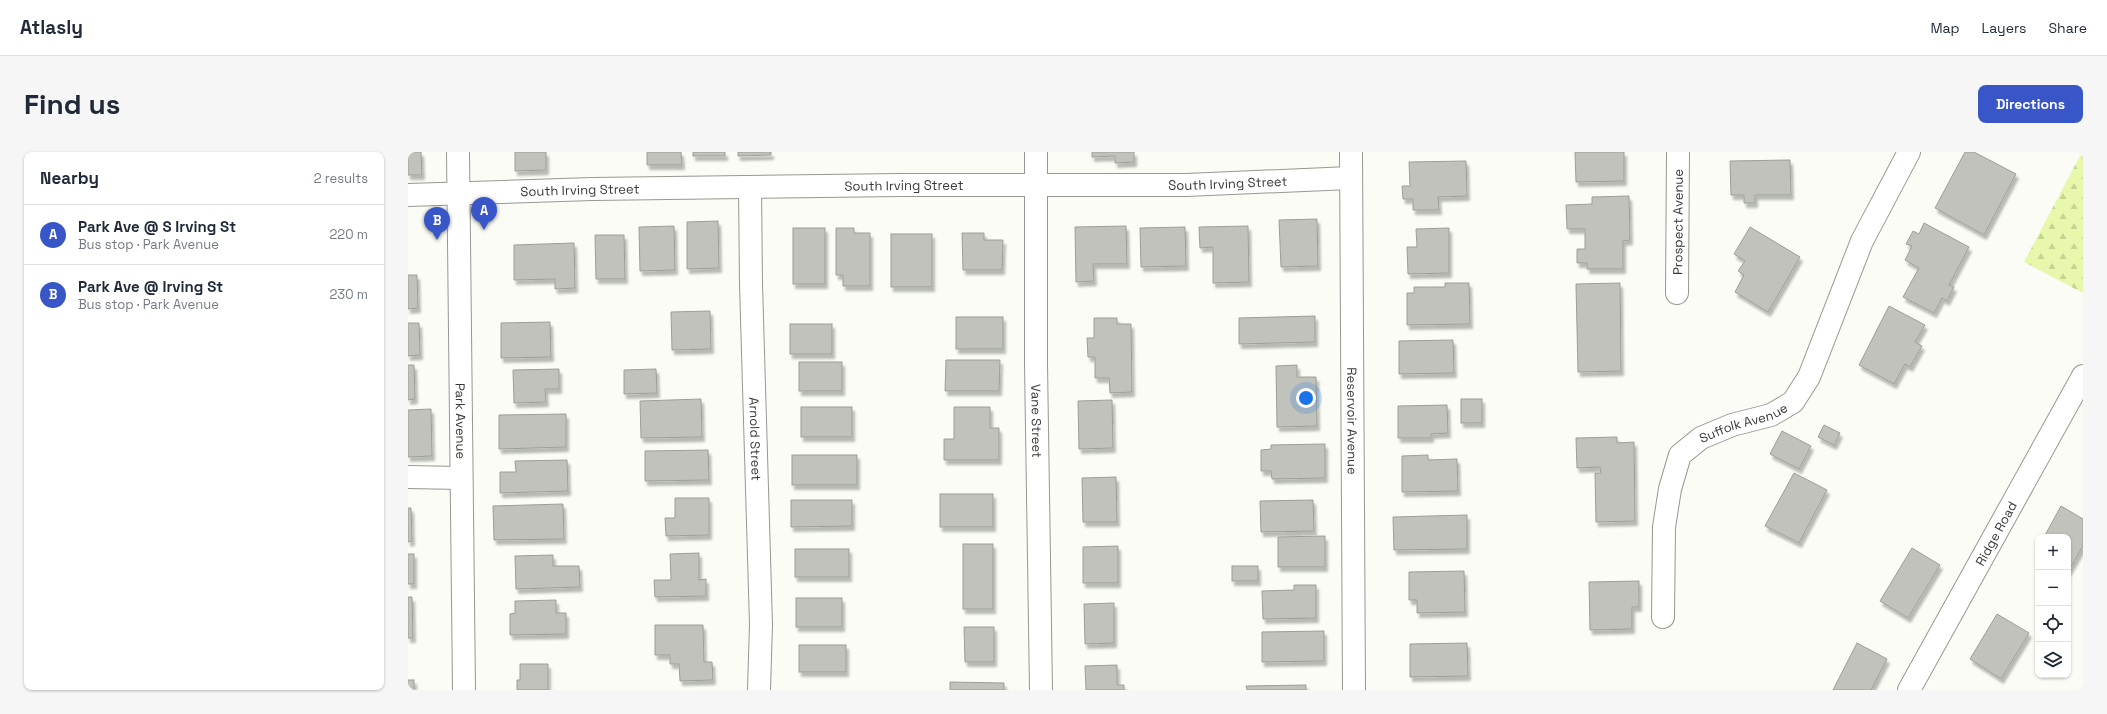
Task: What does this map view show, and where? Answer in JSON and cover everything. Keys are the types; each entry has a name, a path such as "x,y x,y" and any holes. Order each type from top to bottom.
{"street":[{"name":"Park Avenue","path":"458,152 464,690"},
{"name":"Vane Street","path":"1036,152 1036,364 1041,690"},
{"name":"Reservoir Avenue","path":"1351,152 1354,690"},
{"name":"Prospect Avenue","path":"1677,293 1678,152"},
{"name":"Suffolk Avenue","path":"1663,617 1664,527 1670,489 1680,455 1701,438 1732,425 1771,415 1793,402 1811,370 1862,241 1909,152"},
{"name":"South Irving Street","path":"408,195 458,195 592,189 902,185 1186,185 1350,178"},
{"name":"Arnold Street","path":"750,188 751,284 760,617 759,690"},
{"name":"Ridge Road","path":"1909,690 2083,376"},
{"path":"408,477 462,478"}],"green space":[{"path":"2083,152 2083,293 2024,262"}],"building":[{"path":"408,152 421,152 422,175 408,175"},
{"path":"515,152 546,152 546,170 515,171"},
{"path":"647,152 681,152 682,165 647,165"},
{"path":"693,152 725,152 725,156 693,156"},
{"path":"738,152 771,152 771,155 738,156"},
{"path":"1092,152 1134,152 1134,162 1115,163 1115,156 1092,157"},
{"path":"1575,152 1624,152 1624,181 1576,182"},
{"path":"1965,152 1974,152 2016,174 1984,235 1935,208"},
{"path":"1790,160 1791,195 1755,195 1755,203 1744,203 1744,195 1731,195 1730,161"},
{"path":"1466,161 1467,196 1438,197 1439,210 1413,210 1413,199 1403,199 1402,186 1410,186 1409,162"},
{"path":"1629,196 1630,240 1623,241 1623,269 1587,269 1587,263 1577,263 1577,249 1585,249 1585,229 1567,229 1566,205 1592,204 1592,197"},
{"path":"1317,219 1318,266 1281,267 1279,220"},
{"path":"718,221 719,268 687,269 687,222"},
{"path":"1924,223 1969,247 1949,285 1954,287 1947,301 1942,298 1934,313 1903,297 1919,268 1905,260 1912,246 1906,244 1913,231 1919,234"},
{"path":"674,226 675,270 640,271 639,227"},
{"path":"1126,226 1127,264 1093,264 1094,281 1076,282 1075,227"},
{"path":"1248,226 1249,282 1213,283 1213,247 1200,248 1199,227"},
{"path":"1185,227 1186,266 1141,267 1140,228"},
{"path":"1750,227 1800,257 1768,312 1735,292 1744,275 1738,271 1745,261 1734,254"},
{"path":"793,228 825,228 825,284 793,284"},
{"path":"836,228 854,228 854,233 870,233 870,286 843,286 843,275 836,275"},
{"path":"1449,228 1449,273 1408,274 1407,247 1417,247 1416,229"},
{"path":"962,233 984,233 984,240 1003,240 1002,270 963,270"},
{"path":"891,234 932,234 932,287 891,287"},
{"path":"595,235 624,235 625,279 596,279"},
{"path":"574,243 575,288 555,289 555,279 514,280 514,245"},
{"path":"408,275 417,275 418,308 408,309"},
{"path":"1445,283 1469,283 1470,324 1407,325 1407,293 1414,293 1414,287 1445,287"},
{"path":"1620,283 1621,371 1578,372 1576,284"},
{"path":"1889,306 1925,325 1915,342 1922,346 1910,367 1905,364 1894,384 1859,365"},
{"path":"710,311 711,349 672,350 671,312"},
{"path":"1315,316 1315,342 1239,344 1239,318"},
{"path":"956,317 1003,317 1003,349 956,349"},
{"path":"1094,318 1117,318 1117,324 1131,324 1132,392 1110,393 1109,378 1095,378 1095,357 1088,357 1087,338 1094,338"},
{"path":"550,322 551,357 501,358 501,323"},
{"path":"408,323 419,323 420,355 408,356"},
{"path":"790,324 832,324 832,354 790,354"},
{"path":"1453,340 1454,373 1399,374 1399,341"},
{"path":"946,360 1000,360 999,391 945,391"},
{"path":"799,362 842,362 842,391 799,391"},
{"path":"408,365 414,365 415,399 408,400"},
{"path":"1297,365 1297,377 1316,377 1317,426 1277,427 1276,366"},
{"path":"559,369 559,389 545,389 546,402 514,403 513,370"},
{"path":"656,369 657,393 624,394 624,370"},
{"path":"701,399 702,437 641,438 640,401"},
{"path":"1461,399 1482,399 1482,423 1461,423"},
{"path":"1112,400 1113,448 1079,449 1078,401"},
{"path":"1447,405 1448,433 1431,434 1431,438 1398,438 1398,406"},
{"path":"801,407 852,407 852,437 801,437"},
{"path":"954,407 990,407 990,428 999,428 999,460 944,460 944,439 954,439"},
{"path":"431,409 432,456 408,457 408,410"},
{"path":"566,414 566,447 499,449 499,415"},
{"path":"1824,425 1840,433 1834,445 1818,437"},
{"path":"1782,431 1811,446 1799,469 1770,454"},
{"path":"1617,437 1617,443 1634,442 1635,521 1596,522 1595,473 1601,473 1600,467 1577,468 1576,438"},
{"path":"1325,444 1325,478 1272,479 1271,471 1261,471 1261,450 1271,449 1271,445"},
{"path":"708,450 709,480 645,481 645,451"},
{"path":"792,455 857,455 857,485 792,485"},
{"path":"1428,455 1428,460 1457,459 1458,491 1402,492 1402,456"},
{"path":"567,460 568,491 500,493 500,472 516,472 515,461"},
{"path":"1794,473 1827,490 1799,543 1765,526"},
{"path":"1116,477 1117,522 1083,522 1082,478"},
{"path":"940,494 993,494 993,527 940,527"},
{"path":"675,498 709,498 709,535 666,536 665,518 675,518"},
{"path":"791,500 852,500 852,526 791,527"},
{"path":"1313,500 1314,531 1261,532 1260,501"},
{"path":"563,504 564,539 494,540 493,506"},
{"path":"2061,506 2083,519 2083,546 2071,567 2071,534 2046,534"},
{"path":"408,508 411,508 412,541 408,542"},
{"path":"1467,515 1467,549 1394,550 1393,517"},
{"path":"1325,536 1325,567 1278,567 1278,537"},
{"path":"963,544 993,544 993,609 963,609"},
{"path":"1118,546 1118,583 1083,583 1083,547"},
{"path":"1912,548 1940,565 1908,618 1880,601"},
{"path":"795,549 849,549 849,577 795,577"},
{"path":"699,553 699,580 706,579 706,596 655,597 654,580 671,580 670,554"},
{"path":"408,554 414,554 414,584 408,584"},
{"path":"553,555 553,566 579,566 580,587 516,589 515,556"},
{"path":"1232,566 1258,566 1258,581 1232,581"},
{"path":"1464,571 1465,612 1417,613 1417,600 1409,600 1409,572"},
{"path":"1639,581 1639,607 1632,607 1632,629 1590,630 1589,582"},
{"path":"1294,585 1316,585 1316,618 1263,619 1262,591 1294,590"},
{"path":"408,597 412,597 413,638 408,638"},
{"path":"796,598 842,598 842,627 796,627"},
{"path":"556,600 556,613 566,613 566,634 510,635 510,614 515,613 515,601"},
{"path":"1114,603 1114,643 1085,644 1084,604"},
{"path":"1997,614 2029,633 2001,679 1970,659"},
{"path":"655,625 703,625 704,662 712,662 713,680 680,681 679,664 670,664 670,655 655,655"},
{"path":"964,627 994,627 994,662 965,662"},
{"path":"1324,631 1324,661 1262,662 1262,632"},
{"path":"1467,643 1468,676 1410,677 1410,644"},
{"path":"1857,643 1887,659 1871,690 1833,690"},
{"path":"799,645 846,645 846,672 799,672"},
{"path":"520,664 548,664 548,690 517,690 517,680 520,680"},
{"path":"1117,665 1117,685 1124,685 1124,690 1086,690 1085,666"},
{"path":"408,680 414,680 414,690 408,690"},
{"path":"950,682 1004,683 1004,690 950,690"},
{"path":"1306,685 1306,690 1247,690 1246,686"}],"place":[{"name":"Park Ave @ S Irving St","path":"484,230"},
{"name":"Park Ave @ Irving St","path":"437,240"}]}
